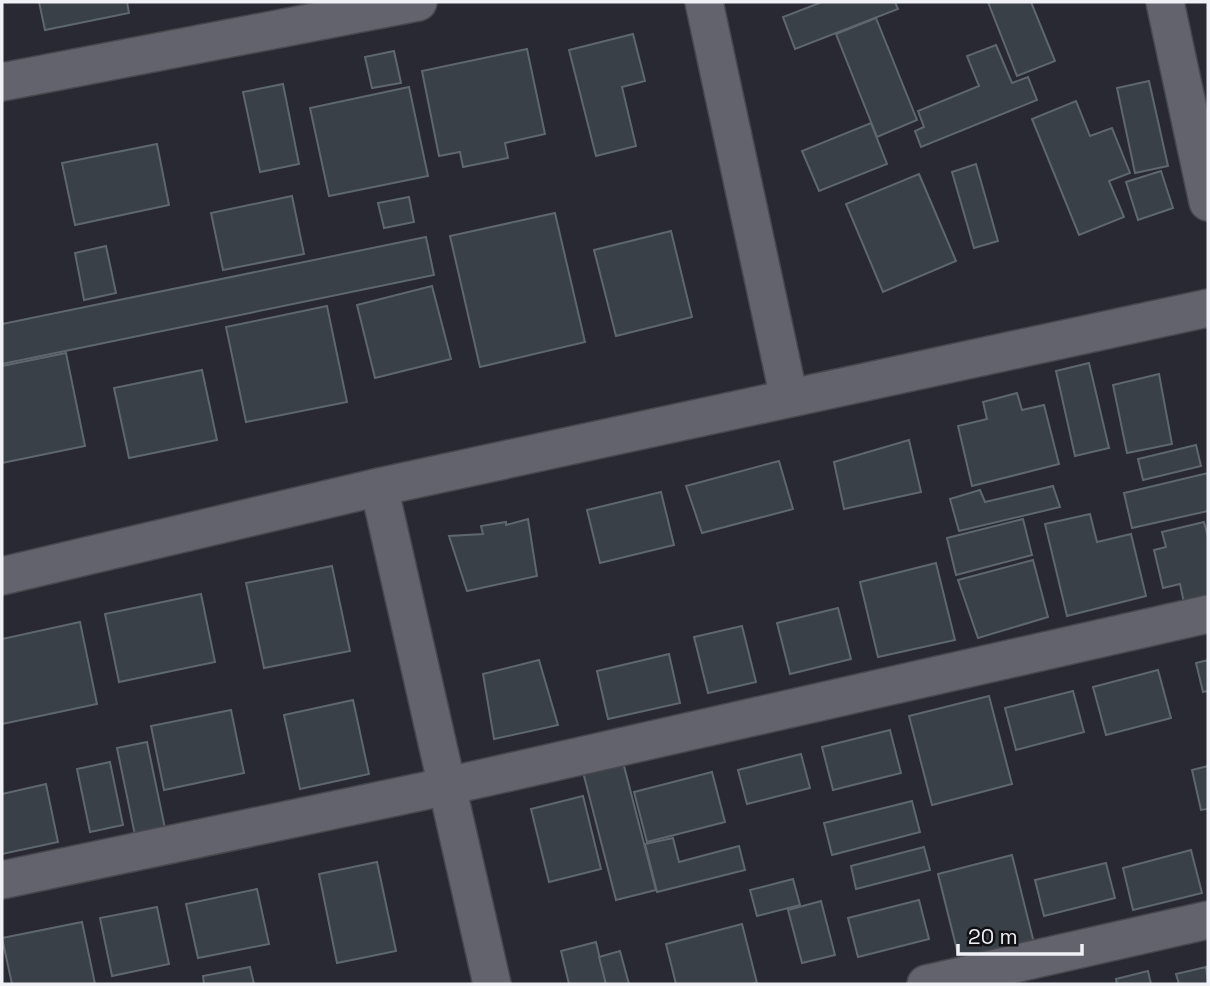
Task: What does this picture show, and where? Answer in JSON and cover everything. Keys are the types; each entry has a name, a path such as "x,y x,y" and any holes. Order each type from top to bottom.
{"street":[{"path":"2,82 418,2"},
{"path":"704,2 789,398"},
{"path":"1165,2 1208,202"},
{"path":"2,576 379,487 1208,308"},
{"path":"379,487 492,984"},
{"path":"2,880 448,786 1208,614"},
{"path":"926,984 1208,920"}],"building":[{"path":"39,2 127,2 129,13 45,30"},
{"path":"822,2 895,2 898,9 795,49 783,17"},
{"path":"988,2 1031,2 1055,61 1017,76"},
{"path":"876,18 917,120 877,137 836,34"},
{"path":"633,34 645,81 622,87 636,146 596,156 569,50"},
{"path":"996,45 1012,83 1028,77 1037,100 921,147 915,131 924,127 918,111 979,86 967,56"},
{"path":"527,49 545,134 505,143 508,158 463,167 460,152 439,156 422,71"},
{"path":"394,51 401,83 372,88 365,57"},
{"path":"1149,81 1168,166 1135,173 1117,88"},
{"path":"283,84 299,164 260,172 243,92"},
{"path":"409,87 428,176 329,196 310,108"},
{"path":"1076,101 1090,136 1112,128 1130,173 1109,181 1124,217 1079,235 1032,119"},
{"path":"871,123 887,164 819,191 802,151"},
{"path":"157,144 169,205 75,225 62,163"},
{"path":"976,164 998,241 974,248 952,172"},
{"path":"1161,171 1173,208 1138,220 1126,182"},
{"path":"919,174 956,261 883,292 846,204"},
{"path":"292,196 304,254 223,270 211,213"},
{"path":"409,197 414,222 384,228 378,203"},
{"path":"555,213 585,342 480,367 450,236"},
{"path":"671,231 692,317 616,336 594,250"},
{"path":"426,237 434,275 2,364 2,324"},
{"path":"106,246 116,293 84,300 75,253"},
{"path":"432,286 451,359 375,378 357,305"},
{"path":"327,306 347,402 246,422 226,327"},
{"path":"66,353 85,446 2,463 2,366"},
{"path":"1089,363 1109,448 1075,456 1056,371"},
{"path":"202,370 217,440 129,458 114,388"},
{"path":"1159,374 1172,444 1127,453 1113,385"},
{"path":"1017,393 1022,410 1044,405 1059,464 972,486 958,426 987,419 983,402"},
{"path":"909,440 921,492 844,509 834,462"},
{"path":"1196,445 1201,466 1143,480 1138,459"},
{"path":"779,461 793,509 702,533 686,486"},
{"path":"1208,473 1208,511 1132,528 1124,493"},
{"path":"1053,486 1060,507 959,531 950,499 980,490 985,502"},
{"path":"661,492 674,545 600,563 587,510"},
{"path":"1090,514 1097,542 1131,534 1146,596 1067,616 1045,524"},
{"path":"528,519 537,576 467,591 449,536 483,534 481,526 506,522 506,525"},
{"path":"1023,519 1032,555 956,575 947,538"},
{"path":"1204,522 1208,537 1208,597 1184,603 1180,584 1163,588 1154,550 1166,547 1162,532"},
{"path":"1033,560 1048,617 978,638 958,580"},
{"path":"936,563 955,640 878,657 860,582"},
{"path":"332,566 350,651 264,668 246,583"},
{"path":"201,594 215,662 119,682 105,614"},
{"path":"838,608 851,659 790,674 777,623"},
{"path":"80,622 97,704 2,724 2,639"},
{"path":"742,626 756,682 708,693 694,637"},
{"path":"669,654 680,703 608,719 597,671"},
{"path":"539,660 558,725 494,739 483,674"},
{"path":"1208,660 1208,691 1203,692 1196,663"},
{"path":"1158,670 1171,718 1106,735 1093,687"},
{"path":"1073,691 1084,732 1016,750 1005,708"},
{"path":"989,696 1012,784 932,805 909,716"},
{"path":"353,700 369,774 300,789 284,715"},
{"path":"231,710 244,773 164,790 151,726"},
{"path":"890,730 901,773 833,790 822,747"},
{"path":"147,742 166,833 136,840 117,748"},
{"path":"801,754 810,788 747,804 738,770"},
{"path":"110,762 123,825 90,832 77,769"},
{"path":"623,762 656,890 616,900 583,772"},
{"path":"1208,766 1208,809 1201,810 1192,770"},
{"path":"712,772 725,822 647,842 634,792"},
{"path":"46,784 58,842 2,854 2,794"},
{"path":"583,796 601,869 549,882 531,809"},
{"path":"912,801 920,832 832,855 824,823"},
{"path":"673,838 679,862 739,846 745,870 657,892 645,844"},
{"path":"924,847 930,870 856,889 851,866"},
{"path":"1191,850 1202,893 1133,910 1123,868"},
{"path":"1012,855 1034,943 960,962 938,874"},
{"path":"377,862 396,951 337,963 319,874"},
{"path":"1106,863 1115,898 1044,916 1035,880"},
{"path":"793,879 800,905 757,916 750,890"},
{"path":"257,889 269,944 198,958 186,904"},
{"path":"919,900 929,939 858,957 848,918"},
{"path":"821,901 835,955 802,963 788,910"},
{"path":"157,907 169,964 112,976 100,918"},
{"path":"82,922 95,984 12,984 2,938"},
{"path":"742,924 757,983 676,984 666,944"},
{"path":"596,942 606,984 569,984 561,951"},
{"path":"620,951 629,984 606,984 599,957"},
{"path":"250,967 254,984 204,984 203,976"},
{"path":"1206,967 1208,984 1179,984 1176,974"},
{"path":"1148,971 1151,984 1117,984 1116,979"}]}
